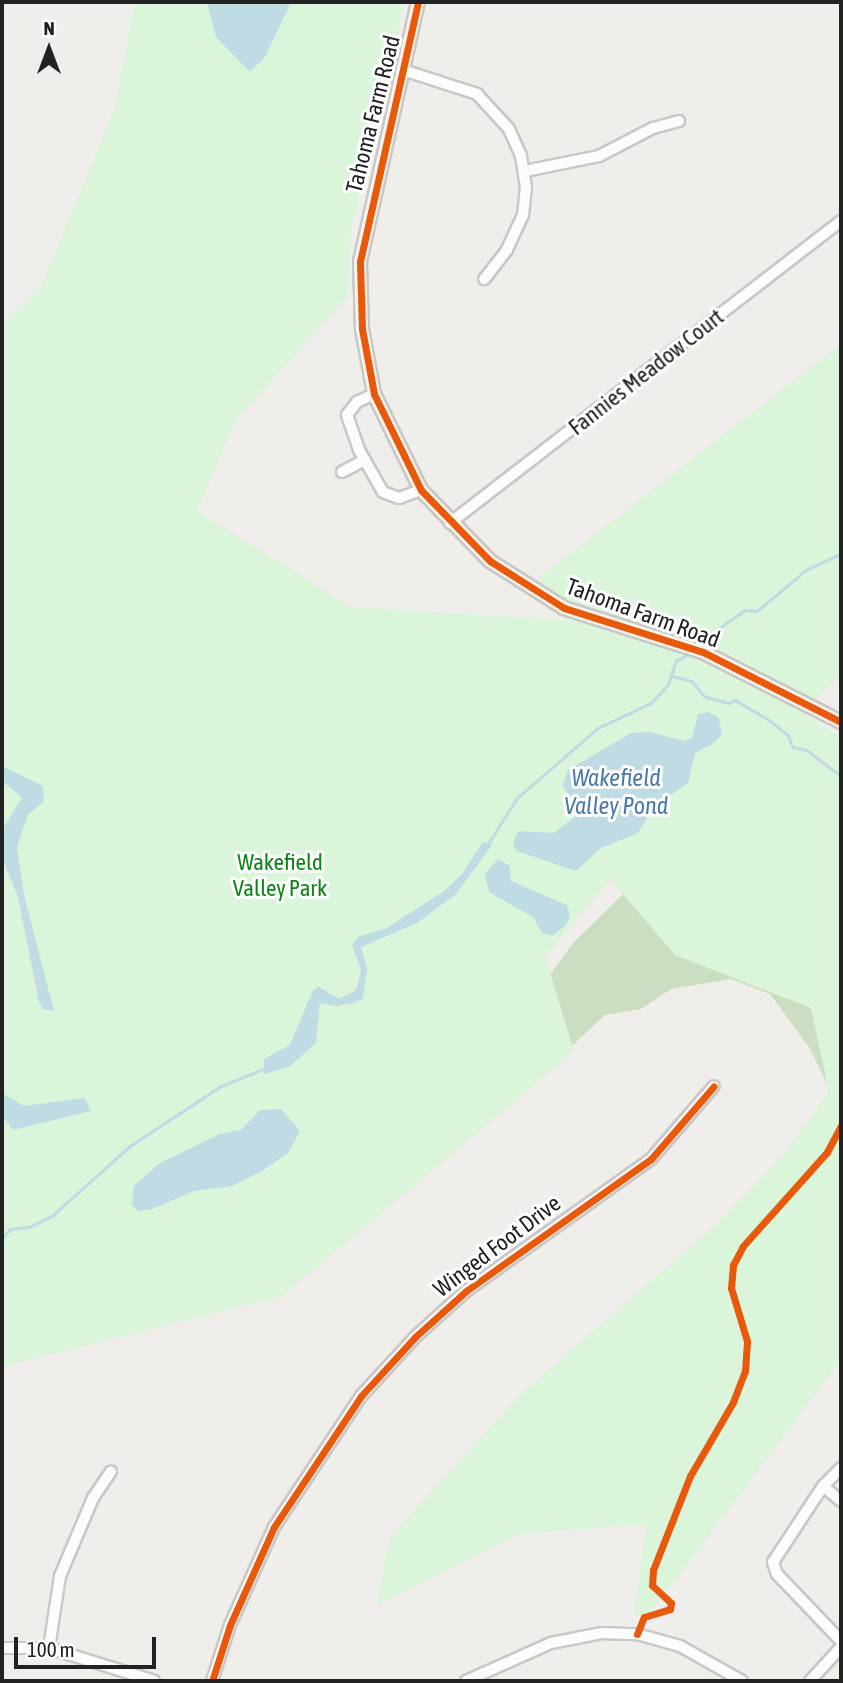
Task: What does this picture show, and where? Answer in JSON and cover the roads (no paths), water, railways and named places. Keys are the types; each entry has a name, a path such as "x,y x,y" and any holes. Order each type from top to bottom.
{"street":[{"name":"Tahoma Farm Road","path":"418,2 406,71 365,226 360,262 362,328 374,394 421,490 450,523 491,561 564,608 703,652 841,722"},
{"path":"406,71 465,87 487,103 514,138 525,171 520,225 498,264 484,279"},
{"path":"525,171 599,156 653,128 679,121"},
{"name":"Fannies Meadow Court","path":"450,523 841,221"},
{"path":"374,394 357,402 347,415 365,460 389,496 400,498 421,490"},
{"path":"342,472 365,460"},
{"name":"Winged Foot Drive","path":"212,1681 230,1625 274,1527 324,1445 368,1388 415,1336 466,1291 651,1159 714,1086"},
{"path":"841,1468 824,1486 774,1555 774,1568 841,1641"},
{"path":"49,1648 53,1605 66,1558 111,1471"},
{"path":"824,1486 841,1501"},
{"path":"466,1681 551,1643 602,1633 637,1634 680,1646 742,1681"},
{"path":"810,1681 841,1647"},
{"path":"2,1648 49,1648 154,1681"}],"water":[{"path":"207,2 291,2 265,57 250,72 216,37"},
{"name":"Wakefield Valley Pond","path":"708,712 719,718 722,734 714,743 695,753 688,783 654,807 638,833 601,848 576,871 517,851 513,844 518,831 554,833 576,816 576,806 563,786 568,770 631,733 650,732 683,741 692,738 698,714"},
{"path":"2,766 43,786 44,801 28,815 17,847 24,895 54,1011 43,1009 39,1002 18,897 2,857 2,830 22,798 2,780"},
{"path":"483,842 492,845 456,894 417,923 361,947 367,969 363,999 337,1006 320,1003 316,1043 289,1067 264,1074 264,1059 290,1045 313,990 319,987 339,999 356,990 361,970 352,945 358,937 387,928 444,891 462,874"},
{"path":"498,859 510,866 511,881 567,905 570,917 564,927 552,936 542,933 533,917 489,892 485,874"},
{"path":"2,1093 24,1106 85,1098 91,1111 13,1130 2,1116"},
{"path":"281,1109 300,1131 288,1153 262,1171 232,1186 194,1191 152,1209 139,1211 132,1205 134,1186 160,1163 220,1134 241,1130 260,1110"}],"waterway":[{"path":"699,647 745,610 757,611 806,570 841,554"},
{"path":"488,844 517,798 598,728 651,703 668,685 676,661 690,653"},
{"path":"673,676 692,681 704,696 729,703 735,700 768,719 788,735 793,747 807,750 841,776"},
{"path":"348,1003 359,998"},
{"path":"2,1238 10,1229 29,1227 52,1216 130,1146 221,1086 266,1068"}],"park label":[{"name":"Wakefield Valley Park","path":"280,875"}]}
